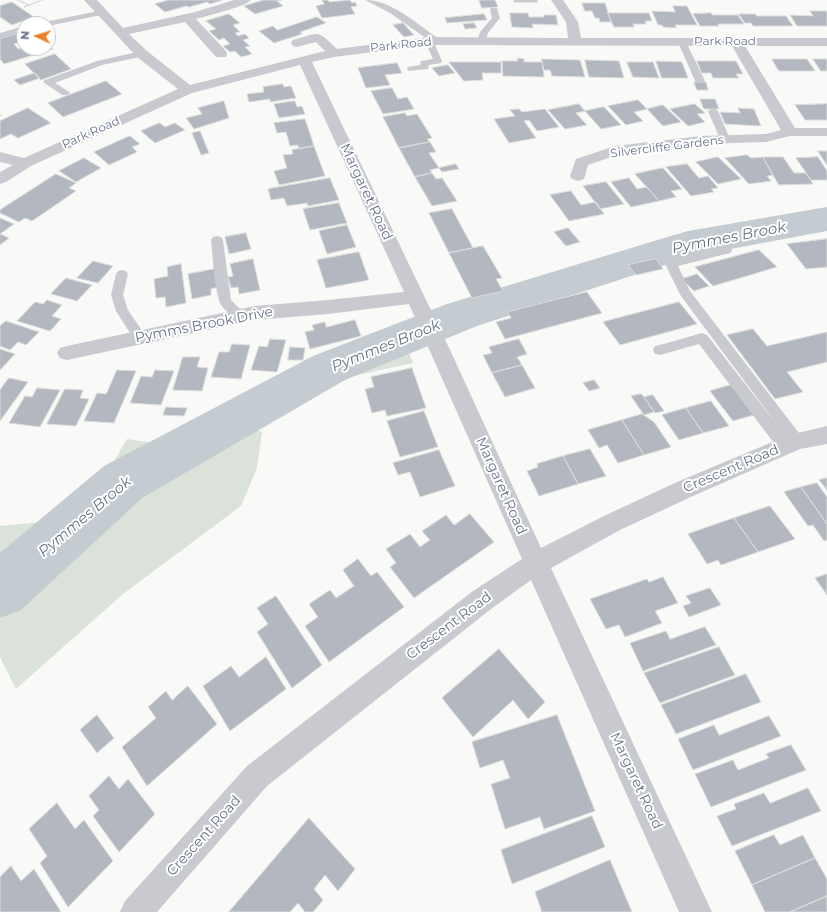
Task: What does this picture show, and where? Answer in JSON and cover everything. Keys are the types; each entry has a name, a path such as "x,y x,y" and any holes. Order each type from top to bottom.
{"street":[{"path":"90,0 142,54 187,90"},
{"path":"120,32 217,11 245,0"},
{"path":"557,0 572,22 575,42"},
{"path":"188,18 221,54"},
{"path":"297,43 318,37 334,53"},
{"name":"Park Road","path":"0,179 26,163 187,90 334,53 406,43 433,41 827,42"},
{"path":"736,41 790,132"},
{"name":"Margaret Road","path":"305,61 414,297 442,352 536,563 696,912"},
{"name":"Silvercliffe Gardens","path":"578,176 581,162 615,151 701,140 766,138 790,132 827,132"},
{"path":"0,157 26,163"},
{"name":"Pymms Brook Drive","path":"67,353 244,315 414,297"},
{"name":"Crescent Road","path":"136,912 257,776 482,600 536,563 612,522 791,444 827,435"}],"lane":[{"path":"369,0 393,10 433,41 438,61 424,63 425,67 411,69"},
{"path":"481,42 484,32 496,18 494,10"},
{"path":"56,22 103,12"},
{"path":"0,36 16,31"},
{"path":"682,42 700,81"},
{"path":"65,93 48,82 100,63 142,54"},
{"path":"713,111 725,140"},
{"path":"217,240 225,301 234,311 244,315"},
{"path":"726,250 671,264 684,292 791,444"},
{"path":"122,274 117,295 122,311 140,338"},
{"path":"660,350 702,338 791,444"}],"path":[{"path":"18,0 28,5"},
{"path":"24,7 42,0"}],"shaded area":[{"path":"402,333 413,363 339,379 306,382 306,365 345,348"},
{"path":"235,424 262,432 257,468 241,506 123,594 16,689 0,657 0,526 53,521 85,511 127,439 196,449"}],"building":[{"path":"169,0 223,0 210,4 207,2 189,7 186,6 165,12 155,4"},
{"path":"264,0 282,0 277,1 283,6 255,14 244,6"},
{"path":"322,0 328,0 329,2 350,0 352,3 355,2 357,6 351,7 355,14 322,18 316,6 324,4"},
{"path":"479,0 495,0 498,7 482,8"},
{"path":"514,0 537,0 538,2 514,2"},
{"path":"12,2 33,16 16,16 16,24 12,25 0,17 0,6"},
{"path":"582,3 605,3 611,22 600,22 599,18 595,18 592,11 585,11"},
{"path":"673,6 687,6 697,25 675,25 676,28 658,25 652,11 675,12"},
{"path":"810,11 827,11 827,26 797,26 790,15 813,16"},
{"path":"510,13 528,13 529,17 556,15 558,25 532,24 533,28 512,27"},
{"path":"608,13 649,13 652,21 645,21 646,24 633,24 634,27 614,27"},
{"path":"711,13 712,15 738,15 744,24 700,26 693,14"},
{"path":"229,14 240,23 233,25 240,32 235,33 238,36 245,34 249,38 243,40 250,46 245,47 252,54 241,57 235,51 230,52 223,46 230,44 224,38 219,40 209,31 216,29 206,21"},
{"path":"484,14 487,20 447,23 445,18"},
{"path":"739,14 755,14 757,16 786,16 793,26 753,26 751,23 745,23"},
{"path":"317,17 326,23 300,32 302,34 274,43 259,31 273,26 277,30"},
{"path":"403,23 414,35 404,37 393,25"},
{"path":"474,23 477,28 465,29 463,24"},
{"path":"16,34 16,43 14,44 16,46 16,56 30,56 4,64 0,59 0,39"},
{"path":"56,55 71,69 41,80 25,64"},
{"path":"517,58 524,59 524,62 542,62 544,77 503,76 502,61 518,61"},
{"path":"542,59 580,60 585,77 552,76 550,70 544,70"},
{"path":"772,59 807,59 815,71 779,71"},
{"path":"813,59 827,59 827,71 821,71"},
{"path":"585,60 619,61 624,78 589,77"},
{"path":"656,61 682,62 688,78 662,78"},
{"path":"697,61 736,61 743,74 736,74 739,78 713,78 711,73 702,73"},
{"path":"449,62 501,62 501,73 482,73 483,80 464,81"},
{"path":"627,62 653,62 659,78 633,77"},
{"path":"397,63 402,73 385,75 390,85 366,88 358,68"},
{"path":"448,65 455,73 439,76 432,68"},
{"path":"35,73 40,78 20,85 14,80"},
{"path":"106,81 122,94 63,117 48,103"},
{"path":"694,82 706,82 708,90 697,90"},
{"path":"283,84 284,87 291,86 296,98 270,102 270,99 249,102 247,94 264,92 263,87"},
{"path":"392,88 398,99 407,97 414,109 383,114 371,91"},
{"path":"700,99 715,99 719,109 704,109"},
{"path":"638,100 647,109 634,112 643,121 626,125 608,106"},
{"path":"224,101 229,118 194,129 186,118 202,114 198,108"},
{"path":"295,101 297,107 302,106 305,114 279,118 274,104"},
{"path":"579,104 585,111 576,113 587,125 565,129 548,110"},
{"path":"695,104 705,113 697,114 705,122 688,126 670,109"},
{"path":"827,104 827,120 805,120 795,105"},
{"path":"663,105 681,122 663,126 647,109"},
{"path":"604,107 621,125 601,129 585,111"},
{"path":"28,108 51,123 18,138 11,134 0,139 0,121"},
{"path":"738,108 754,109 761,126 725,124 720,112 740,113"},
{"path":"519,109 522,112 545,109 559,127 537,131 529,120 524,121 536,138 509,143 494,119 515,116 510,110"},
{"path":"405,113 407,116 417,114 432,138 427,139 430,142 399,148 383,117"},
{"path":"305,119 314,146 299,149 298,145 290,146 286,132 277,133 274,123"},
{"path":"160,123 165,127 175,123 185,130 155,143 141,131"},
{"path":"200,131 209,153 201,155 192,133"},
{"path":"130,136 140,144 132,147 137,152 109,165 94,152"},
{"path":"430,142 436,152 429,153 439,168 430,170 432,173 415,177 399,148"},
{"path":"314,146 325,176 279,185 274,171 287,168 283,155 293,154 292,150"},
{"path":"818,151 827,151 827,165"},
{"path":"747,155 751,158 763,157 773,175 767,176 771,181 749,184 725,158"},
{"path":"718,157 741,179 718,184 696,162"},
{"path":"763,157 783,157 794,173 806,173 813,184 779,185"},
{"path":"818,157 827,171 827,180 811,180 796,158"},
{"path":"84,158 101,168 76,182 59,171"},
{"path":"456,164 459,169 442,172 439,168"},
{"path":"687,164 699,178 708,176 718,188 711,189 714,192 691,196 666,167"},
{"path":"663,168 682,189 671,191 676,197 659,201 635,174"},
{"path":"432,173 436,179 442,178 457,201 432,206 415,177"},
{"path":"56,174 76,183 69,188 76,191 32,221 25,218 19,222 0,213 0,210"},
{"path":"330,178 339,200 308,206 307,203 287,206 284,198 271,200 268,189"},
{"path":"629,178 637,189 647,187 659,201 631,207 611,182"},
{"path":"606,182 624,204 600,209 583,186"},
{"path":"571,191 581,205 596,202 604,214 569,221 550,195"},
{"path":"339,203 347,223 310,230 303,209"},
{"path":"452,209 473,248 449,253 429,213"},
{"path":"0,218 14,224 0,234"},
{"path":"347,225 356,247 327,254 319,231"},
{"path":"568,228 580,242 566,246 554,232"},
{"path":"246,233 251,249 229,254 225,237"},
{"path":"0,234 9,238 0,245"},
{"path":"827,239 827,267 806,269 787,244"},
{"path":"483,246 502,278 496,279 503,291 472,298 449,253"},
{"path":"759,250 777,267 713,286 695,267"},
{"path":"359,252 369,280 326,288 317,260"},
{"path":"253,259 260,290 239,294 238,287 231,288 228,277 233,276 230,264"},
{"path":"656,259 663,269 636,275 628,265"},
{"path":"93,261 113,266 98,283 77,278"},
{"path":"181,264 186,303 166,307 165,297 156,298 154,279 168,276 167,267"},
{"path":"215,269 218,287 211,289 211,295 192,299 188,274"},
{"path":"697,274 709,286 694,291 682,279"},
{"path":"66,278 92,285 77,301 51,294"},
{"path":"587,292 602,313 505,339 496,322 511,318 508,312"},
{"path":"47,300 62,305 52,316 61,319 50,331 17,321 35,302 43,304"},
{"path":"679,302 697,324 620,345 603,322"},
{"path":"355,320 361,336 310,349 305,332 314,330 312,325 325,322 326,327"},
{"path":"6,321 39,332 26,345 18,342 10,350 0,346 0,326"},
{"path":"753,329 767,346 827,332 827,362 787,372 803,392 775,399 727,335"},
{"path":"270,339 286,340 277,372 251,370 259,346 267,347"},
{"path":"519,339 527,354 517,357 522,365 492,373 483,355 492,353 489,347"},
{"path":"232,344 250,345 241,379 211,377 219,352 229,352"},
{"path":"290,347 305,348 303,360 288,360"},
{"path":"0,349 15,354 0,370"},
{"path":"183,357 200,357 197,367 208,368 202,391 173,390"},
{"path":"522,365 535,388 505,397 492,373"},
{"path":"412,368 426,408 387,416 385,410 372,413 365,389 374,387 371,377"},
{"path":"117,370 136,371 114,423 84,421 97,393 106,394"},
{"path":"155,370 174,371 161,405 130,403 141,376 152,377"},
{"path":"9,378 28,382 0,421 0,390"},
{"path":"594,380 600,388 589,391 583,383"},
{"path":"734,384 757,414 733,421 710,391"},
{"path":"37,388 60,390 40,427 9,423 25,396 32,397"},
{"path":"65,389 83,390 80,398 89,399 76,426 47,424"},
{"path":"641,394 654,412 644,415 631,396"},
{"path":"653,395 664,411 655,413 644,397"},
{"path":"711,401 729,426 703,433 686,408"},
{"path":"166,407 187,408 184,416 163,415"},
{"path":"686,408 703,433 679,440 662,415"},
{"path":"424,411 438,447 400,457 387,421"},
{"path":"642,414 654,422 671,447 644,455 622,420"},
{"path":"622,420 644,455 618,463 607,445 599,448 588,430"},
{"path":"590,449 606,476 578,484 563,456"},
{"path":"439,450 455,486 420,497 410,472 398,475 393,463"},
{"path":"563,456 578,484 539,496 527,471 538,467 537,464"},
{"path":"827,478 827,490 819,480"},
{"path":"817,483 827,497 827,524 801,487"},
{"path":"801,487 827,524 827,540 824,541 813,525 808,526 784,492"},
{"path":"770,506 795,539 758,552 734,518"},
{"path":"470,514 494,542 414,598 390,567 396,563 386,549 410,534 420,547 430,540 422,531 446,515 454,525"},
{"path":"734,518 758,552 721,565 718,560 707,564 688,534"},
{"path":"358,559 371,576 377,572 404,607 329,662 305,626 318,617 309,604 330,590 336,598 354,586 343,570"},
{"path":"827,574 827,595 815,578"},
{"path":"663,577 678,603 655,611 662,623 625,637 619,625 606,629 590,599 647,579 649,582"},
{"path":"710,588 721,605 689,617 683,606 691,603 686,596"},
{"path":"276,596 322,665 292,688 257,632 268,624 257,608"},
{"path":"705,627 716,645 643,671 630,643 666,631 670,639"},
{"path":"719,647 735,675 660,703 644,673"},
{"path":"499,649 545,702 528,719 513,700 473,737 442,698"},
{"path":"266,657 286,689 230,731 203,686 231,666 239,677"},
{"path":"746,674 761,702 676,734 661,705"},
{"path":"188,686 217,724 147,786 122,747 156,718 148,707 166,691 172,700"},
{"path":"97,715 114,738 97,753 80,730"},
{"path":"557,715 595,811 544,829 540,817 505,829 491,784 510,778 503,760 480,768 472,742"},
{"path":"769,716 781,736 693,770 678,739 714,725 719,735"},
{"path":"791,745 806,770 711,807 695,774 733,760 738,770 769,758 766,754"},
{"path":"109,776 119,789 128,779 155,814 119,852 93,816 99,810 89,796"},
{"path":"808,788 821,811 732,846 717,816 736,809 734,804 764,793 770,803"},
{"path":"57,803 75,829 84,820 113,861 68,907 40,863 47,856 29,829"},
{"path":"592,816 605,847 512,884 501,850"},
{"path":"309,818 355,869 338,891 325,875 314,889 323,900 313,912 305,912 298,903 290,912 229,912"},
{"path":"774,835 780,845 803,835 815,858 752,885 735,851"},
{"path":"815,858 827,879 827,896 790,912 765,912 752,885"},
{"path":"610,860 632,912 542,912 535,892"},
{"path":"11,866 21,881 34,869 61,912 0,912 0,877"},
{"path":"827,896 827,912 790,912"}],"waterway":[{"name":"Pymmes Brook","path":"0,590 123,482 329,368 462,315 688,244 827,219"}]}
